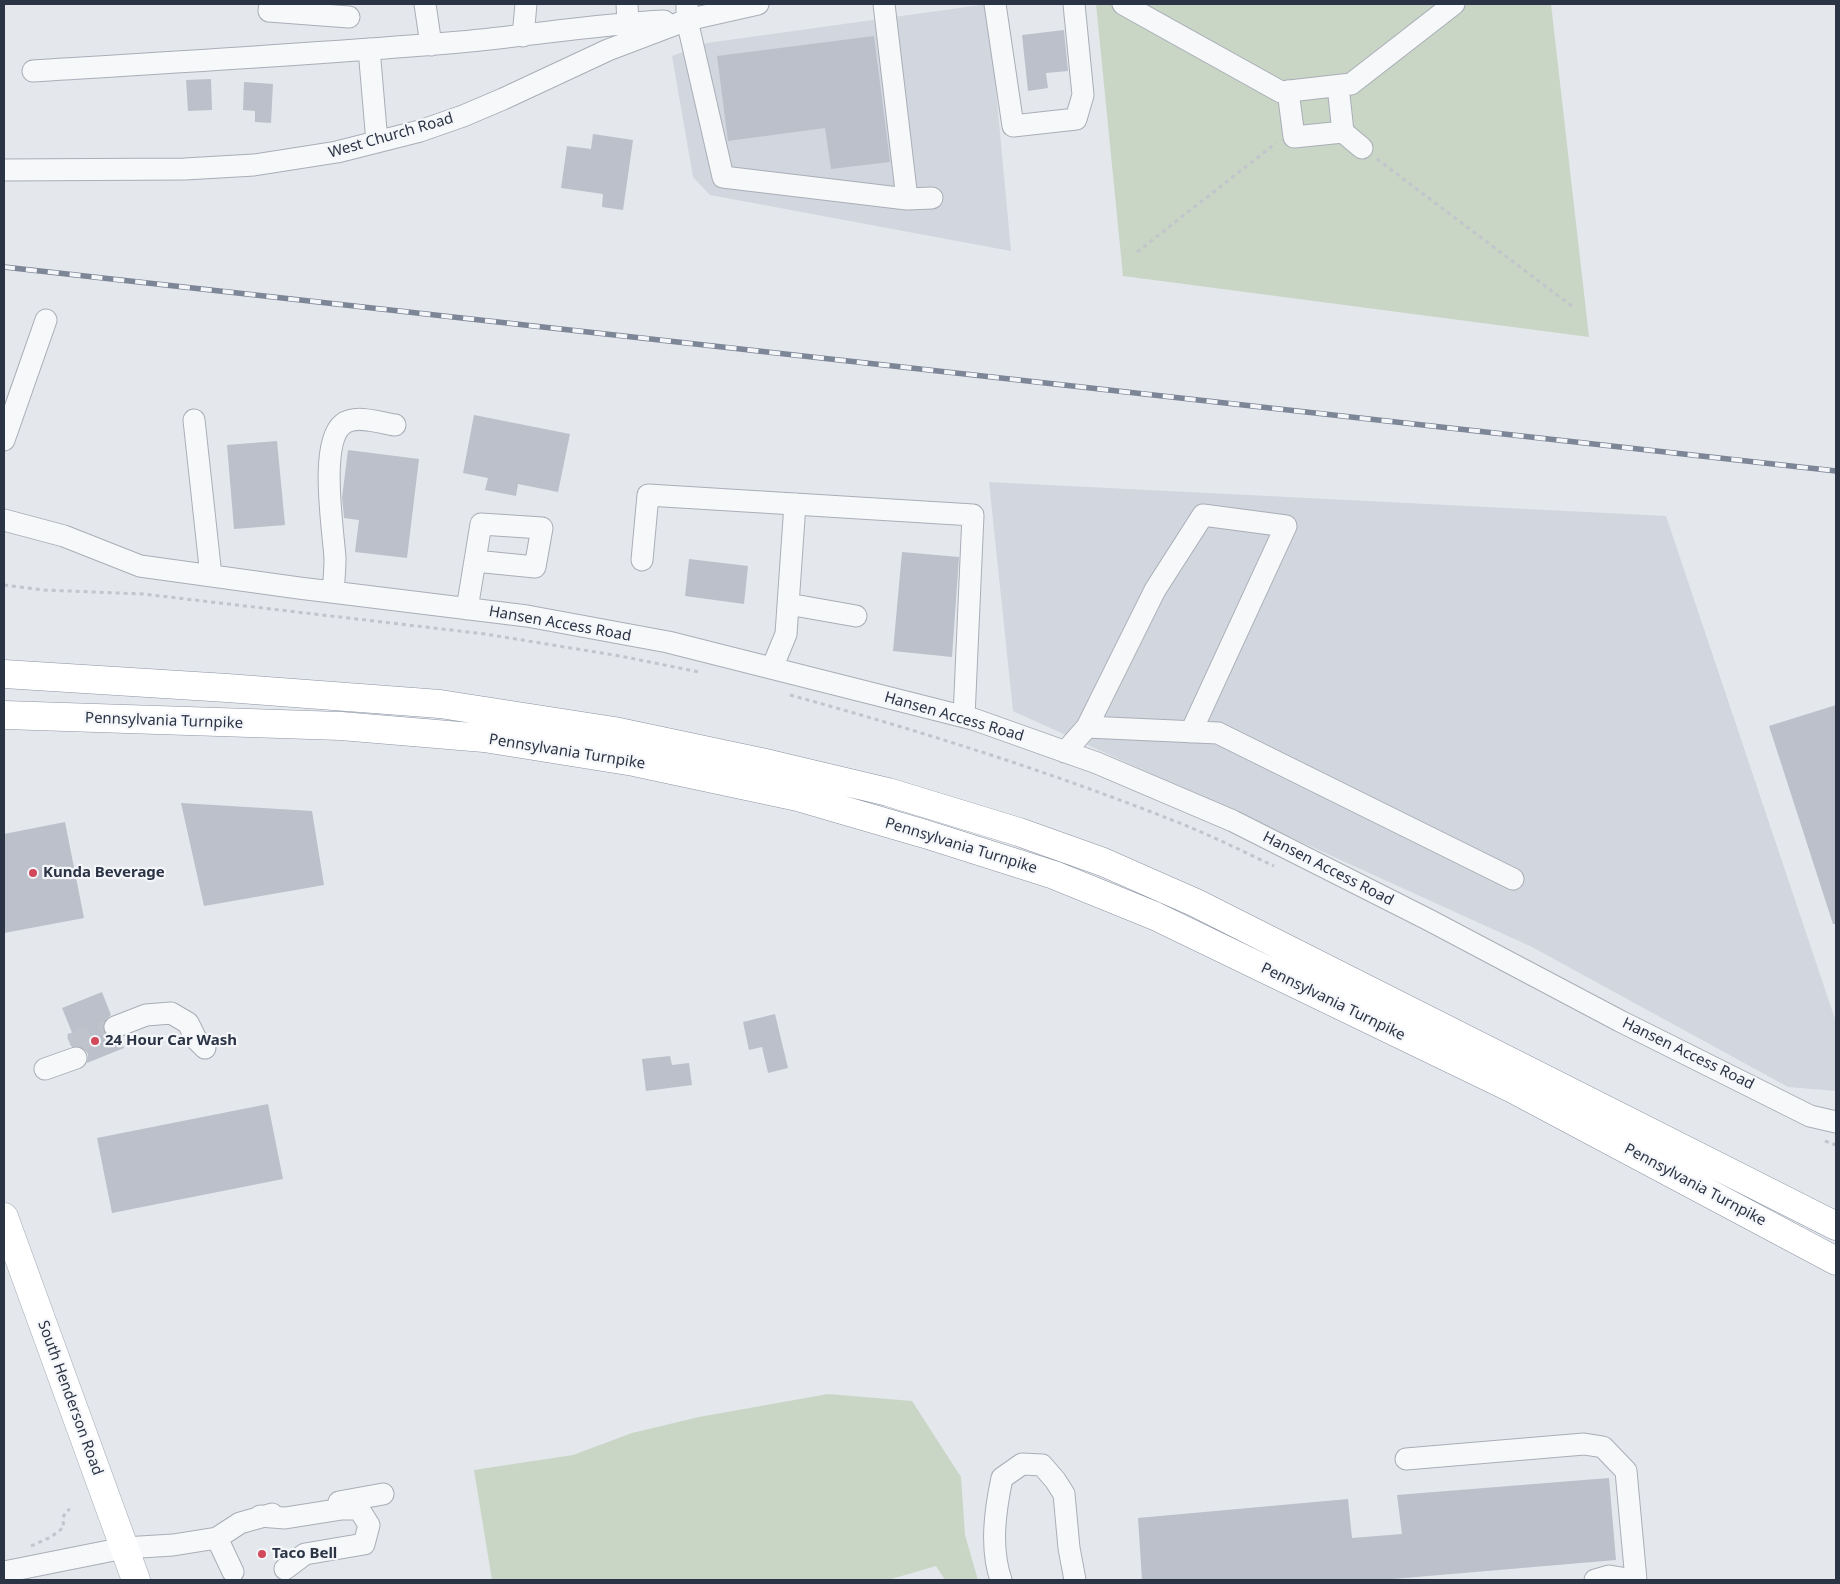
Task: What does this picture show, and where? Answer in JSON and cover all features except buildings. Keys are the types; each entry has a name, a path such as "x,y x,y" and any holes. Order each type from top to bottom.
{"main road":[{"name":"Pennsylvania Turnpike","path":"4,674 440,704 614,731 770,764 888,792 1019,832 1103,862 1196,903 1836,1226"},
{"name":"Pennsylvania Turnpike","path":"4,715 342,726 484,738 634,762 779,793 925,834 1054,875 1155,916 1513,1089 1836,1261"},
{"name":"South Henderson Road","path":"4,1217 136,1580"}],"street":[{"path":"270,4 269,11 349,10 344,50"},
{"path":"425,4 431,45"},
{"path":"523,36 526,4"},
{"name":"West Church Road","path":"4,170 185,169 254,166 300,159 420,131 464,116 687,12 758,4"},
{"path":"884,4 907,199"},
{"path":"995,4 1013,126 1076,119 1083,95 1074,4"},
{"path":"1122,4 1280,92 1351,84 1454,4"},
{"path":"33,71 431,45 523,36 628,13 687,12 723,177 907,199 932,198"},
{"path":"369,49 377,142"},
{"path":"1338,86 1343,132 1362,148"},
{"path":"1288,91 1285,140 1343,132"},
{"path":"4,440 46,320"},
{"path":"333,592 335,561 328,474 332,445 337,431 344,423 356,419 395,425"},
{"path":"194,420 211,576"},
{"path":"642,560 648,495 973,515 964,717"},
{"path":"772,668 786,634 795,504"},
{"path":"1066,752 1087,727 1155,590 1203,515 1286,526 1191,732"},
{"name":"Hansen Access Road","path":"4,520 64,536 140,566 527,616 668,642 964,717 1096,763 1233,821 1429,920 1620,1021 1810,1116 1836,1122"},
{"path":"467,609 475,561"},
{"path":"788,604 856,616"},
{"path":"1087,727 1218,733 1513,879"},
{"path":"117,1032 146,1015 171,1014 188,1024 196,1039 205,1048"},
{"path":"43,1062 73,1051"},
{"path":"1406,1459 1584,1444 1603,1447 1626,1471 1635,1580 1609,1576 1595,1580"},
{"path":"1001,1580 996,1563 996,1506 1002,1478 1022,1464 1042,1465 1064,1494 1069,1548 1075,1580"},
{"path":"4,1572 124,1548 173,1545 217,1538 240,1523 260,1516 383,1494"},
{"path":"260,1516 285,1518 342,1509 360,1509 369,1525 364,1544 305,1554 285,1569"},
{"path":"217,1538 233,1572"}],"path":[{"path":"1137,252 1285,140"},
{"path":"1362,148 1573,308"},
{"path":"24,1547 51,1537 64,1527 62,1520 70,1508"}],"shaded area":[{"path":"988,4 1011,251 710,195 693,177 672,56 707,43"},
{"path":"989,482 1666,516 1836,1022 1836,1091 1788,1087 1532,947 1013,711"}],"green space":[{"path":"1096,4 1551,4 1589,337 1123,276"},
{"path":"828,1394 912,1401 961,1477 965,1535 978,1580 945,1580 936,1566 888,1580 492,1580 474,1470 573,1455 632,1433 699,1417"}],"tunnel":[{"path":"71,1044 115,1027"}],"railway":[{"path":"4,267 1836,471"}],"place":[{"name":"Kunda Beverage","path":"33,873"},
{"name":"24 Hour Car Wash","path":"95,1041"},
{"name":"Taco Bell","path":"262,1554"}]}
